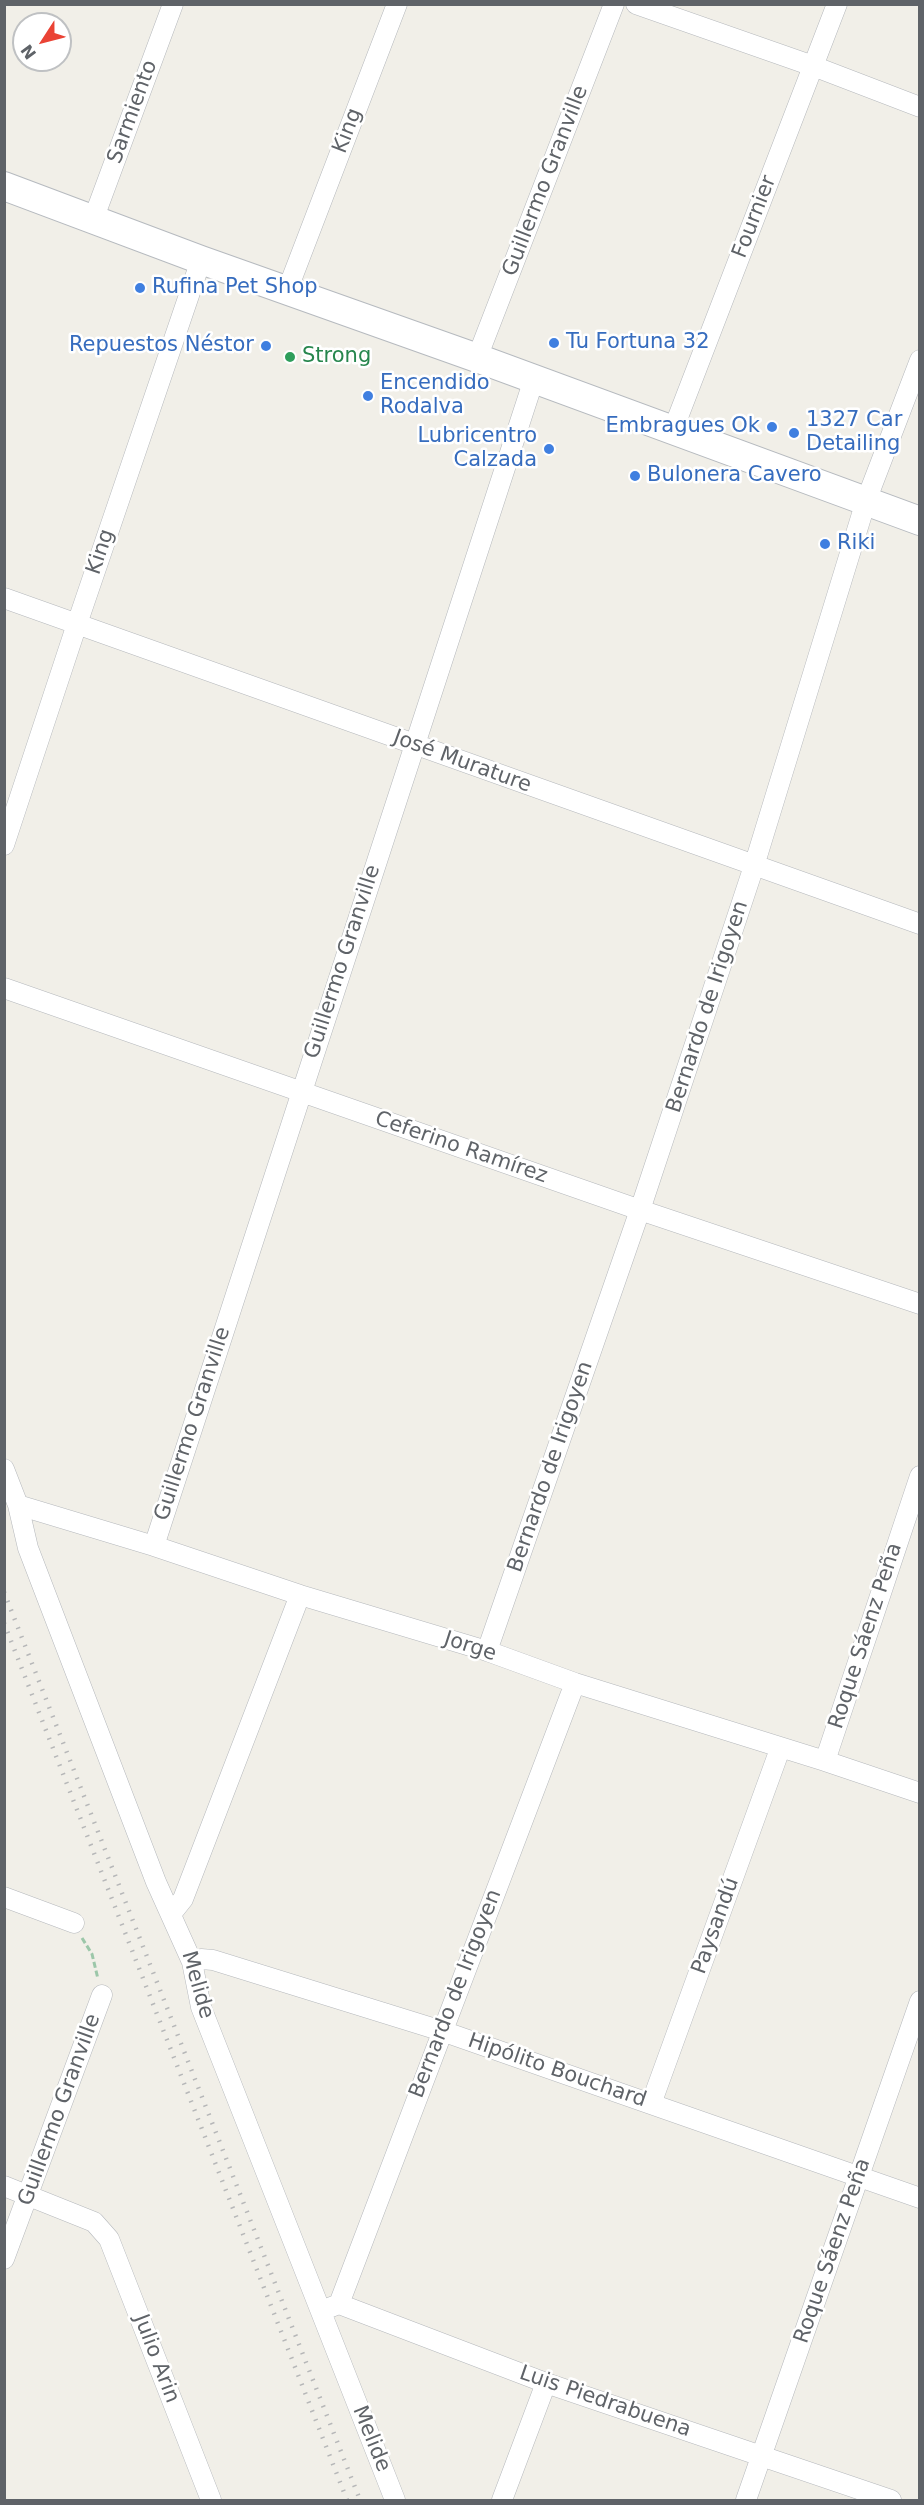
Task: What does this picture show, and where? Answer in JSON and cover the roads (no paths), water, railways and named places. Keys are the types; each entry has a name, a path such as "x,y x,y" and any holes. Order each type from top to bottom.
{"main road":[{"path":"4,186 201,260 477,358 920,521"}],"street":[{"name":"Sarmiento","path":"93,220 173,4"},
{"name":"King","path":"286,291 397,4"},
{"name":"Guillermo Granville","path":"477,358 615,4"},
{"path":"636,4 920,106"},
{"name":"Fournier","path":"674,430 837,4"},
{"name":"King","path":"4,845 201,260"},
{"name":"Bernardo de Irigoyen","path":"487,1651 640,1210 754,866 866,501 920,360"},
{"name":"Guillermo Granville","path":"154,1546 534,379"},
{"name":"José Murature","path":"4,598 920,924"},
{"name":"Ceferino Ramírez","path":"4,988 640,1210 920,1304"},
{"name":"Melide","path":"4,1469 18,1504 28,1548 156,1882 192,1962 201,2007 395,2500"},
{"name":"Roque Sáenz Peña","path":"825,1761 920,1476"},
{"name":"Jorge","path":"18,1504 300,1595 487,1651 575,1683 920,1793"},
{"path":"171,1914 183,1899 300,1595"},
{"name":"Bernardo de Irigoyen","path":"339,2304 575,1683"},
{"name":"Paysandú","path":"651,2104 780,1749"},
{"path":"4,1897 74,1923"},
{"name":"Hipólito Bouchard","path":"192,1962 201,1959 213,1960 442,2031 920,2198"},
{"name":"Guillermo Granville","path":"4,2259 102,1995"},
{"name":"Roque Sáenz Peña","path":"746,2500 920,2001"},
{"path":"4,2186 29,2195"},
{"name":"Julio Arin","path":"29,2195 93,2222 109,2239 211,2500"},
{"path":"320,2312 339,2304"},
{"name":"Luis Piedrabuena","path":"339,2304 546,2383 891,2500"},
{"path":"502,2500 546,2383"}],"railway":[{"path":"4,1592 360,2500"},
{"path":"4,1623 347,2500"}],"place":[{"name":"Rufina Pet Shop","path":"140,288"},
{"name":"Tu Fortuna 32","path":"554,343"},
{"name":"Repuestos Néstor","path":"266,346"},
{"name":"Strong","path":"290,357"},
{"name":"Encendido Rodalva","path":"368,396"},
{"name":"Embragues Ok","path":"772,427"},
{"name":"1327 Car Detailing","path":"794,433"},
{"name":"Lubricentro Calzada","path":"549,449"},
{"name":"Bulonera Cavero","path":"635,476"},
{"name":"Riki","path":"825,544"}]}
